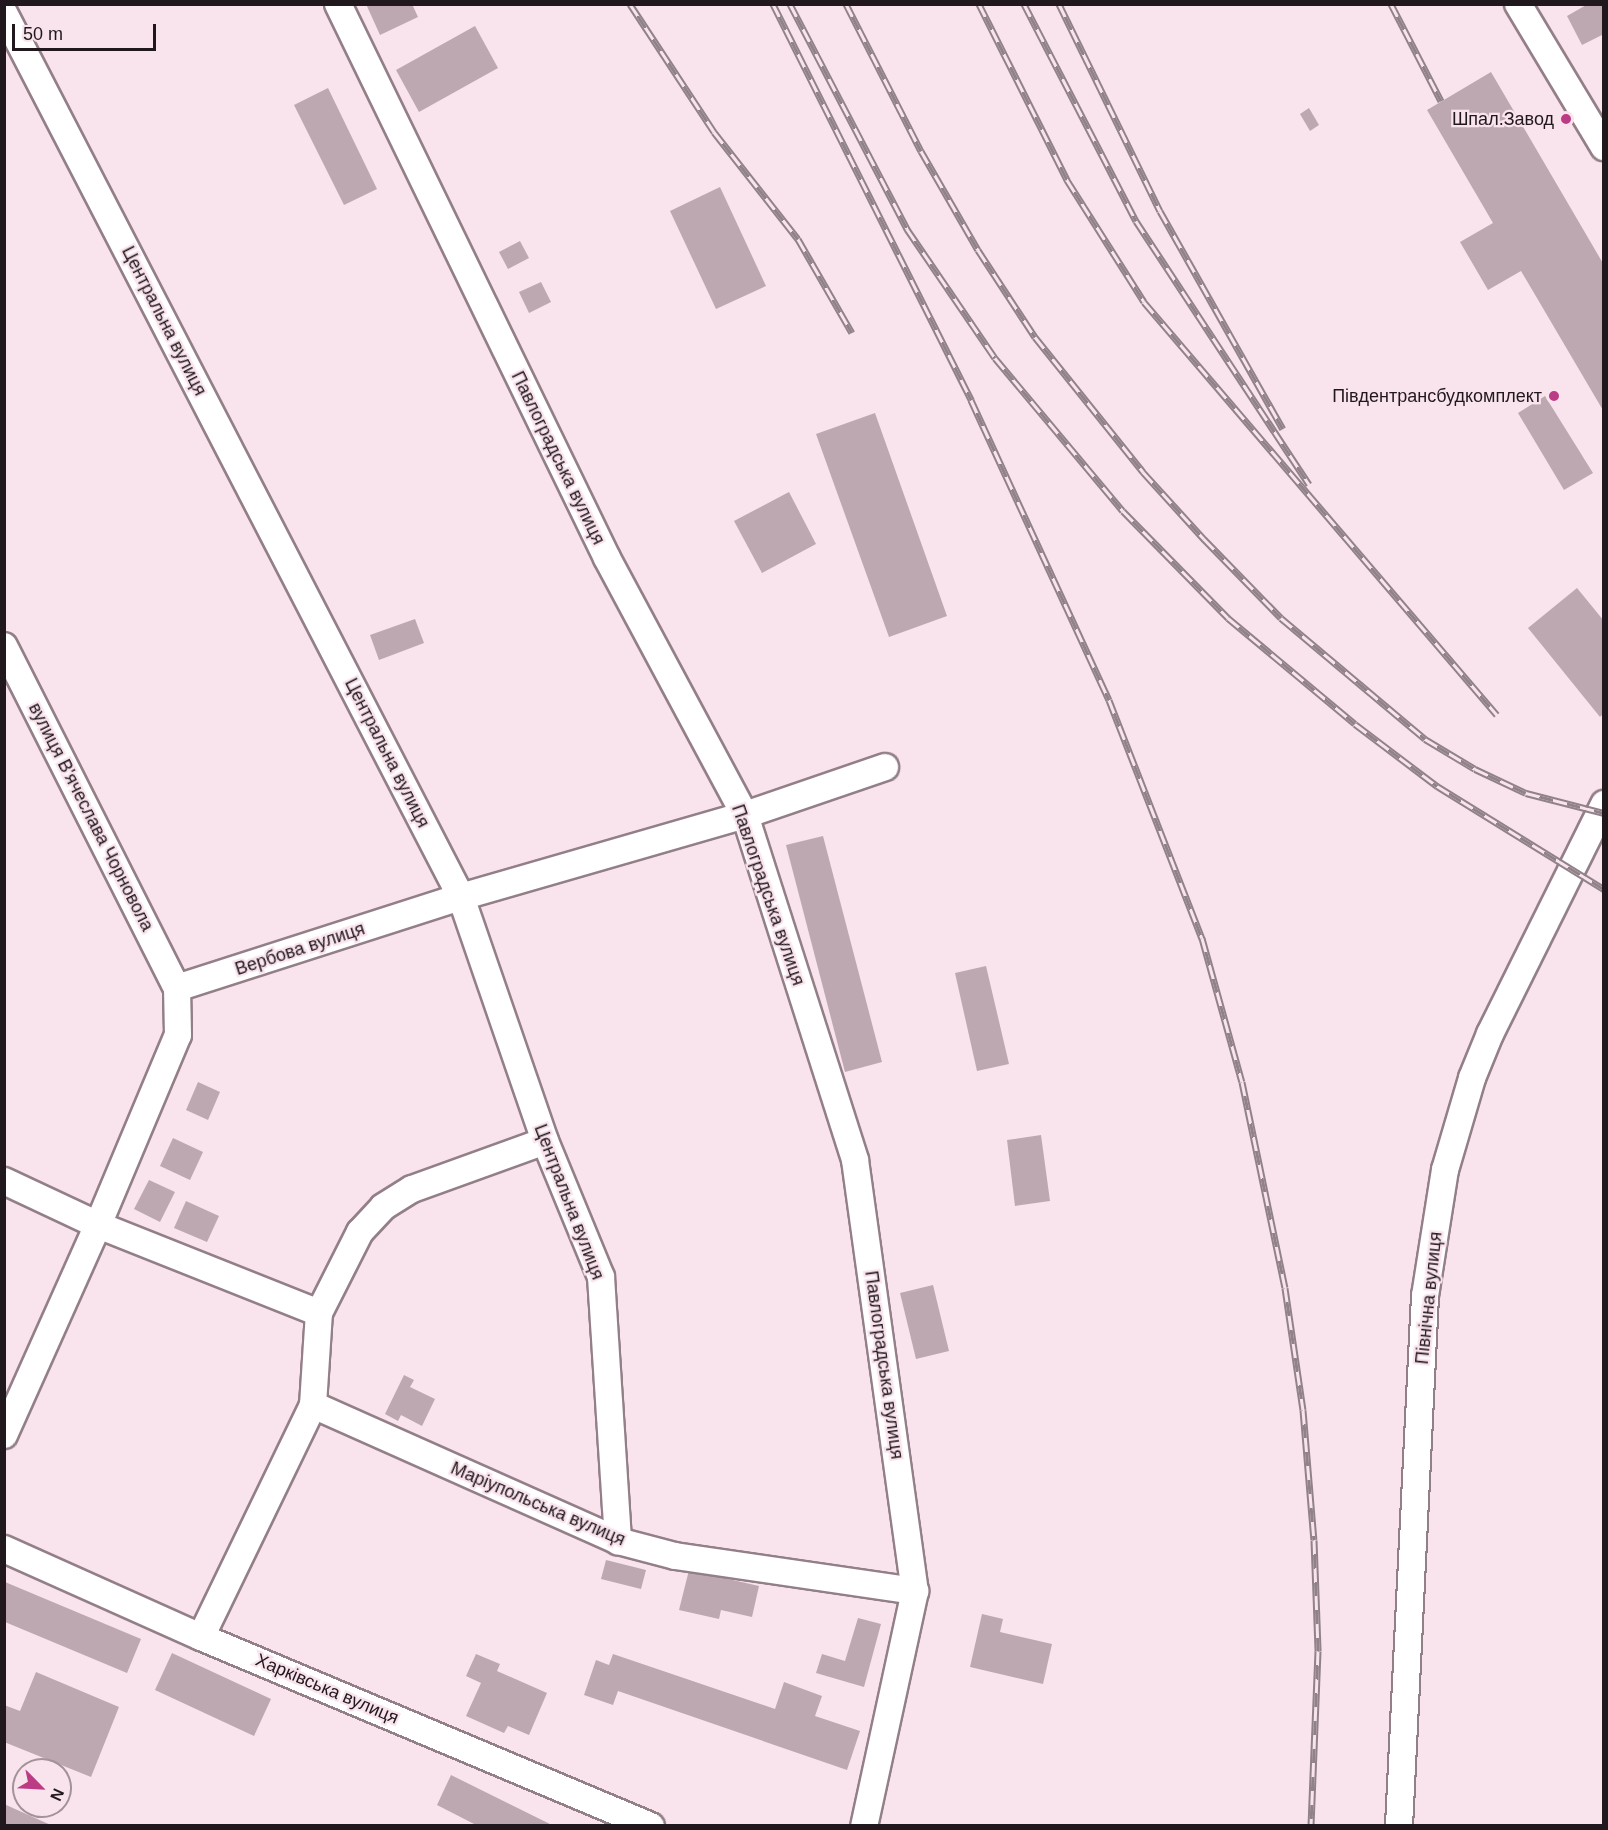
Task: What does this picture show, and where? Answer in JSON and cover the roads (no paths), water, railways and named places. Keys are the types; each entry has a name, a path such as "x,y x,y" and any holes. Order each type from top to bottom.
{"street":[{"name":"Павлоградська вулиця","path":"338,4 607,558 745,815 855,1160 915,1591 864,1826"},
{"path":"1518,4 1604,147"},
{"name":"Центральна вулиця","path":"4,13 461,897 545,1141 601,1277 618,1541"},
{"name":"вулиця В'ячеслава Чорновола","path":"4,646 177,988"},
{"name":"Вербова вулиця","path":"177,988 461,897 745,815 885,767"},
{"name":"Північна вулиця","path":"1399,1826 1425,1296 1445,1170 1472,1078 1490,1034 1604,804"},
{"path":"4,1435 98,1225 178,1035 177,988"},
{"path":"201,1636 313,1405 319,1313 360,1232 383,1207 412,1189 545,1141"},
{"path":"4,1181 98,1225 319,1313"},
{"name":"Маріупольська вулиця","path":"313,1405 618,1541 675,1556 915,1591"},
{"name":"Харківська вулиця","path":"4,1549 201,1636 651,1826"}],"railway":[{"path":"630,4 714,132 798,239 852,333"},
{"path":"773,4 971,400 1109,700 1202,938 1242,1082 1285,1288 1303,1410 1314,1540 1318,1651 1311,1826"},
{"path":"790,4 907,229 995,358 1123,511 1228,618 1355,724 1437,786 1604,889"},
{"path":"846,4 921,151 978,250 1035,337 1143,472 1204,539 1281,618 1425,739 1475,769 1526,793 1604,813"},
{"path":"979,4 1067,180 1144,302 1497,715"},
{"path":"1024,4 1136,221 1309,484"},
{"path":"1059,4 1160,211 1283,429"},
{"path":"1391,4 1441,101"}],"place":[{"name":"Шпал.Завод","path":"1566,119"},
{"name":"Південтрансбудкомплект","path":"1554,396"}]}
